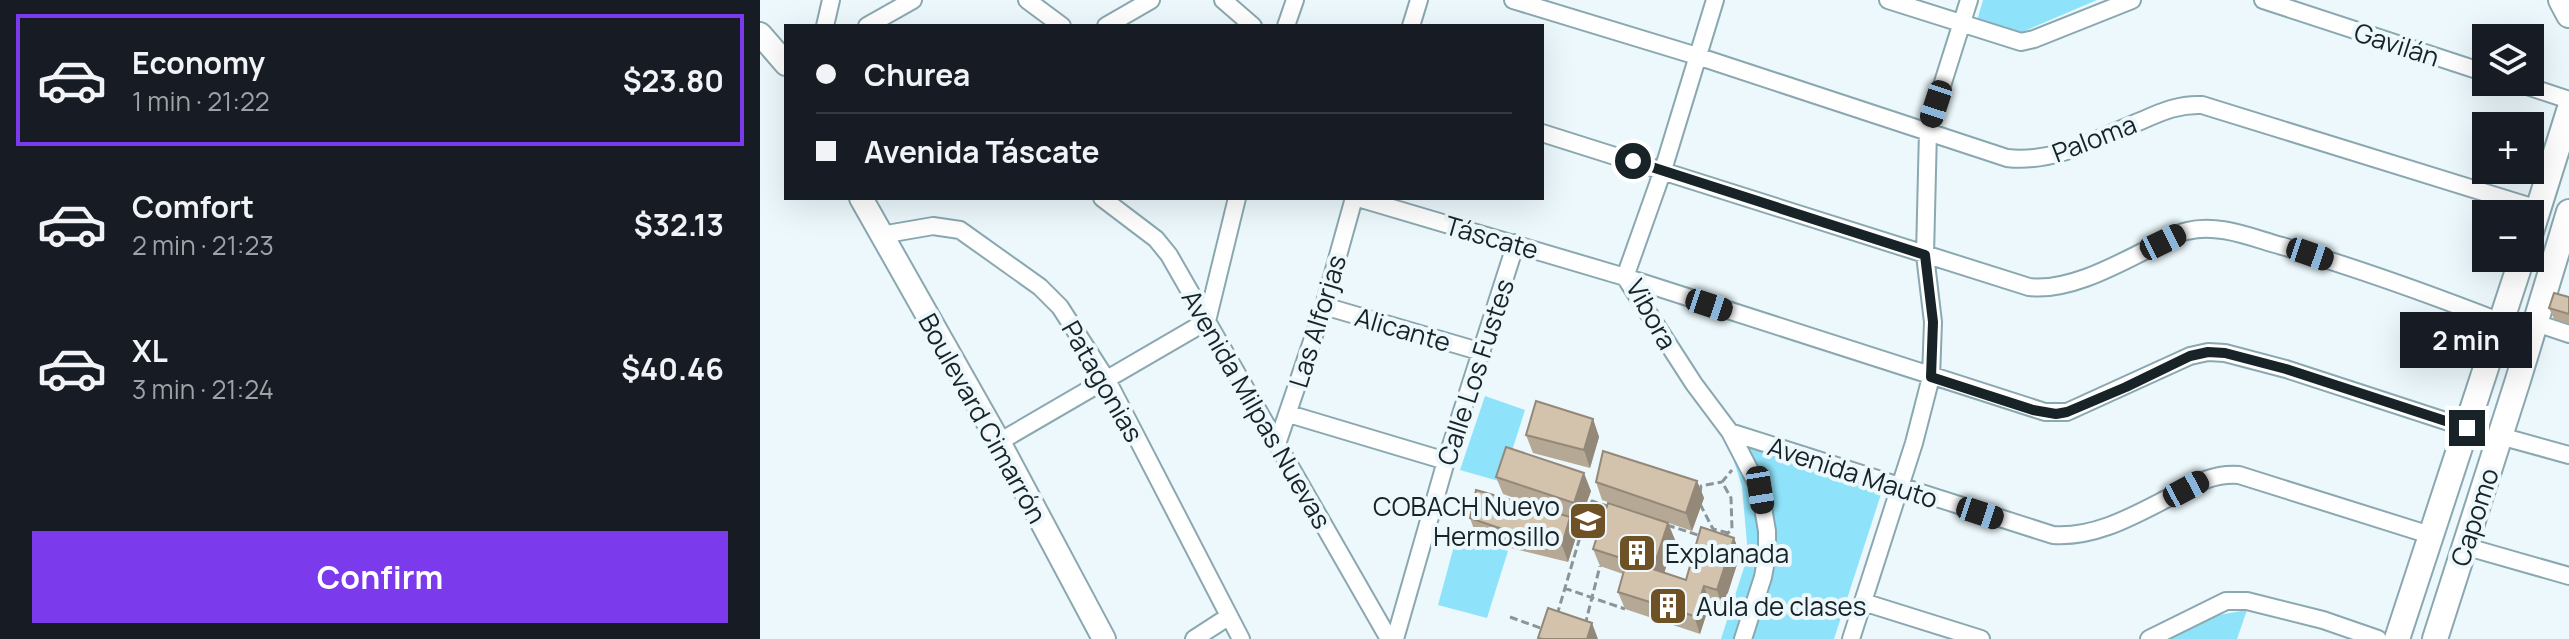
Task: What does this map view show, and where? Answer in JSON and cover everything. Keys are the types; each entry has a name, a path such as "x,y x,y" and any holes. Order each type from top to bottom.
{"main road":[{"path":"2561,0 2569,15"},
{"path":"2541,200 2569,111"},
{"name":"Capomo","path":"2435,639 2568,216"},
{"name":"Capomo","path":"2397,639 2517,272"}],"street":[{"path":"825,24 831,0"},
{"path":"873,24 913,0"},
{"path":"1027,0 1059,24"},
{"path":"1109,24 1151,0"},
{"path":"1223,0 1251,24"},
{"path":"1287,24 1295,0"},
{"path":"1412,24 1419,0"},
{"name":"Paloma","path":"1513,0 1697,56 2007,158 2052,156 2176,106 2202,105 2509,200"},
{"name":"Vibora","path":"1715,0 1663,170 1625,277 1694,384 1730,432 1760,490 1767,531 1767,555 1743,639"},
{"path":"1888,0 2021,42 2132,0"},
{"path":"1851,639 1900,487 1931,377 1933,322 1925,255 1928,130 1969,0"},
{"name":"Gavilán","path":"2263,0 2472,68"},
{"path":"760,34 784,62"},
{"path":"2544,92 2569,100"},
{"path":"1544,134 2029,287 2058,287 2119,264 2185,231 2207,228 2226,230 2310,254 2501,322"},
{"name":"Boulevard Cimarrón","path":"862,200 999,442 1104,639"},
{"name":"Avenida Milpas Nuevas","path":"1105,200 1156,239 1169,255 1389,639"},
{"path":"999,442 1207,321 1237,200"},
{"name":"Las Alforjas","path":"1277,444 1324,306 1355,200"},
{"name":"Táscate","path":"1363,200 1625,277 2033,410 2056,414 2067,412 2190,356 2208,352 2225,353 2300,373 2467,428"},
{"name":"Patagonias","path":"881,235 933,226 960,230 1040,287 1060,307 1107,380 1241,639"},
{"name":"Calle Los Fustes","path":"1395,639 1446,461 1516,243"},
{"name":"Alicante","path":"1324,306 1482,352"},
{"path":"2536,323 2569,334"},
{"path":"1289,414 1446,461"},
{"name":"Avenida Mauto","path":"1730,432 2053,535 2088,534 2143,511 2208,477 2224,474 2239,475 2430,535"},
{"path":"2500,436 2569,455"},
{"path":"2464,546 2569,576"},
{"path":"2149,639 2226,601 2247,601 2323,620 2378,639"},
{"path":"1863,602 1981,639"},
{"path":"1194,639 1228,617"}],"path":[{"path":"1728,533 1713,529 1699,501 1701,486 1722,482 1743,457"},
{"path":"1721,539 1732,529 1731,498 1722,482"},
{"path":"1556,618 1592,501 1621,510"},
{"path":"1665,524 1709,538"},
{"path":"1566,532 1580,537"},
{"path":"1582,635 1600,566"},
{"path":"1564,588 1625,609"},
{"path":"1510,617 1552,632"}],"shaded area":[{"path":"1983,0 2097,0 2013,36 1976,24"},
{"path":"1485,396 1525,410 1502,482 1460,470"},
{"path":"1723,428 1884,485 1834,639 1721,639 1748,555 1742,486"},
{"path":"1457,535 1508,551 1487,618 1438,605"},
{"path":"2247,610 2237,639 2158,639 2196,619"}],"building":[{"path":"2554,293 2569,297 2569,314 2549,308"},
{"path":"1536,401 1593,419 1584,450 1526,435"},
{"path":"1506,447 1584,473 1574,503 1496,477"},
{"path":"1603,451 1697,481 1686,513 1596,482"},
{"path":"1476,490 1570,517 1562,545 1470,518"},
{"path":"1608,503 1668,523 1653,569 1686,580 1701,527 1734,538 1717,590 1704,586 1694,616 1618,592 1627,560 1593,549"},
{"path":"1548,608 1592,623 1587,639 1538,638"}],"place":[{"name":"COBACH Nuevo Hermosillo","path":"1588,521"},
{"name":"Explanada","path":"1637,553"},
{"name":"Aula de clases","path":"1668,606"}],"route":[{"path":"1633,161 1925,255 1933,322 1931,377 1982,394 2056,414 2126,387 2190,356 2208,352 2225,353 2286,369 2467,428"}]}
